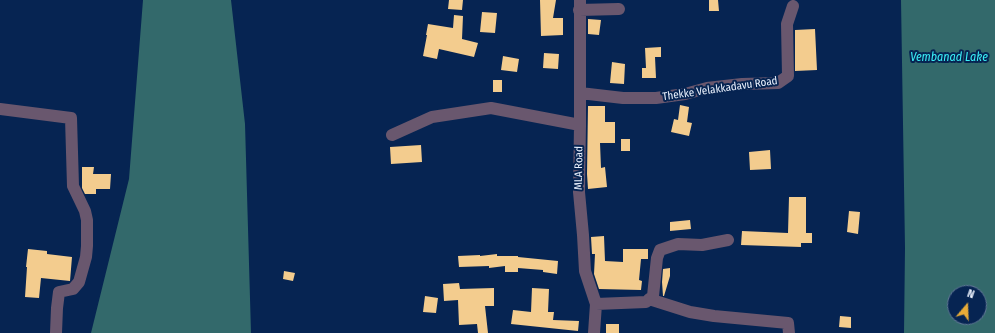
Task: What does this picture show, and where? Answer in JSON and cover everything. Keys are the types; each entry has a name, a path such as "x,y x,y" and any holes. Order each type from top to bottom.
{"street":[{"path":"579,5 619,9"},
{"name":"MLA Road","path":"579,5 579,192 585,271 596,304 594,333"},
{"name":"Thekke Velakkadavu Road","path":"580,93 623,98 656,98 685,94 707,88 742,84 778,83 788,76 786,24 793,6"},
{"path":"392,135 432,117 491,108 580,125"},
{"path":"0,109 71,118 74,186 85,211 93,220 88,236 86,257 79,282 73,289 59,292 56,333"},
{"path":"596,304 646,302 653,296 657,258 660,250 678,244 702,245 728,240"},
{"path":"649,299 690,312 714,316 788,323 789,333"}],"water":[{"path":"143,0 231,0 245,124 251,333 91,333 129,179"},
{"name":"Vembanad Lake","path":"901,0 995,0 995,333 904,333 905,248"}],"building":[{"path":"449,0 463,0 462,10 448,9"},
{"path":"540,0 556,0 553,18 563,18 563,35 541,36"},
{"path":"709,0 718,0 719,11 709,11"},
{"path":"482,12 497,13 495,33 480,32"},
{"path":"454,15 463,16 462,39 478,43 474,57 439,49 437,59 423,56 428,24 453,28"},
{"path":"588,19 601,20 599,35 588,34"},
{"path":"815,29 817,70 795,71 795,30"},
{"path":"661,47 661,57 655,57 656,78 642,78 642,68 646,68 645,48"},
{"path":"544,53 559,54 558,69 543,68"},
{"path":"503,56 519,59 517,72 501,70"},
{"path":"612,62 625,64 624,84 610,83"},
{"path":"493,80 502,80 502,92 493,92"},
{"path":"680,105 689,107 687,122 692,123 689,136 671,132 674,119 678,120"},
{"path":"588,106 605,106 605,122 615,122 615,143 600,143 601,168 605,167 607,187 588,189"},
{"path":"621,139 630,139 630,151 621,151"},
{"path":"421,145 422,162 391,164 390,147"},
{"path":"770,150 771,169 750,170 749,152"},
{"path":"82,167 94,167 93,174 111,174 110,189 96,189 96,194 85,194 82,188"},
{"path":"789,197 806,197 806,233 812,233 812,243 801,243 801,247 741,245 742,231 788,233"},
{"path":"849,211 860,212 858,234 847,232"},
{"path":"690,220 691,229 670,231 670,222"},
{"path":"604,236 605,261 623,262 623,249 648,249 648,259 641,259 639,280 642,281 641,290 599,289 594,274 595,254 592,254 591,237"},
{"path":"28,249 47,251 47,254 72,257 70,281 41,278 39,298 25,297"},
{"path":"497,254 497,256 518,256 558,261 557,274 543,272 543,270 518,268 518,272 505,272 505,266 489,268 489,266 459,267 458,256"},
{"path":"670,268 670,276 663,296 663,269"},
{"path":"284,271 295,273 293,281 283,279"},
{"path":"459,283 460,289 494,288 494,306 485,306 488,333 478,333 477,324 459,325 458,300 444,301 443,284"},
{"path":"532,288 549,289 548,312 554,312 553,320 579,321 578,331 511,324 513,310 531,312"},
{"path":"425,296 438,298 436,313 423,312"},
{"path":"840,316 851,317 851,328 839,327"},
{"path":"606,324 619,324 619,333 606,333"}]}
